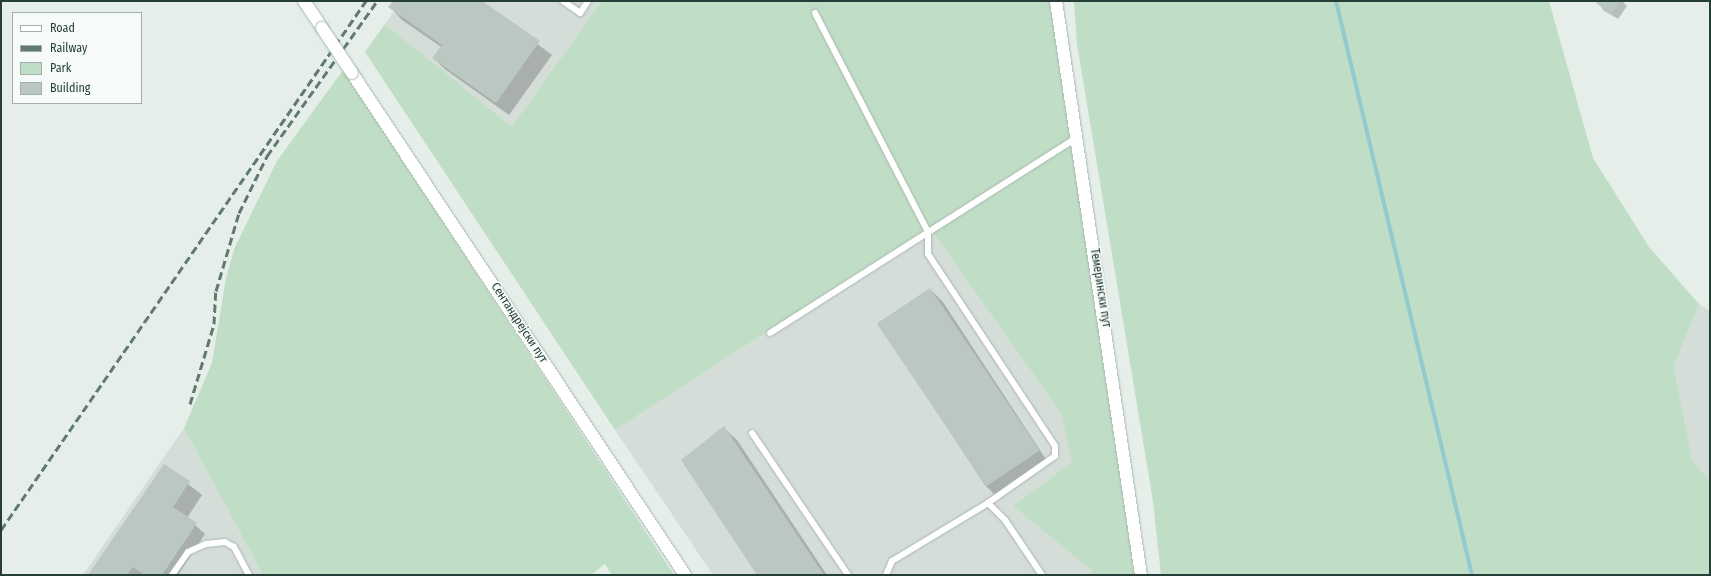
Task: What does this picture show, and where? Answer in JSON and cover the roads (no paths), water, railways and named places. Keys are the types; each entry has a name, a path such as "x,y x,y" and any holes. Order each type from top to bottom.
{"main road":[{"name":"Сентандрејски пут","path":"304,1 685,575"},
{"name":"Темерински пут","path":"1056,1 1142,575"}],"lane":[{"path":"563,1 580,13 588,1"},
{"path":"815,13 928,232 928,254 1056,446 1055,456 988,503 892,561 886,575"},
{"path":"770,333 1076,138"},
{"path":"752,432 848,575"},
{"path":"988,503 1005,520 1042,575"},
{"path":"172,575 188,552 206,544 225,542 234,547 249,575"}],"waterway":[{"path":"1336,1 1472,575"}],"railway":[{"path":"1,530 366,1"},
{"path":"190,404 214,324 216,291 239,213 267,156 377,1"}]}
